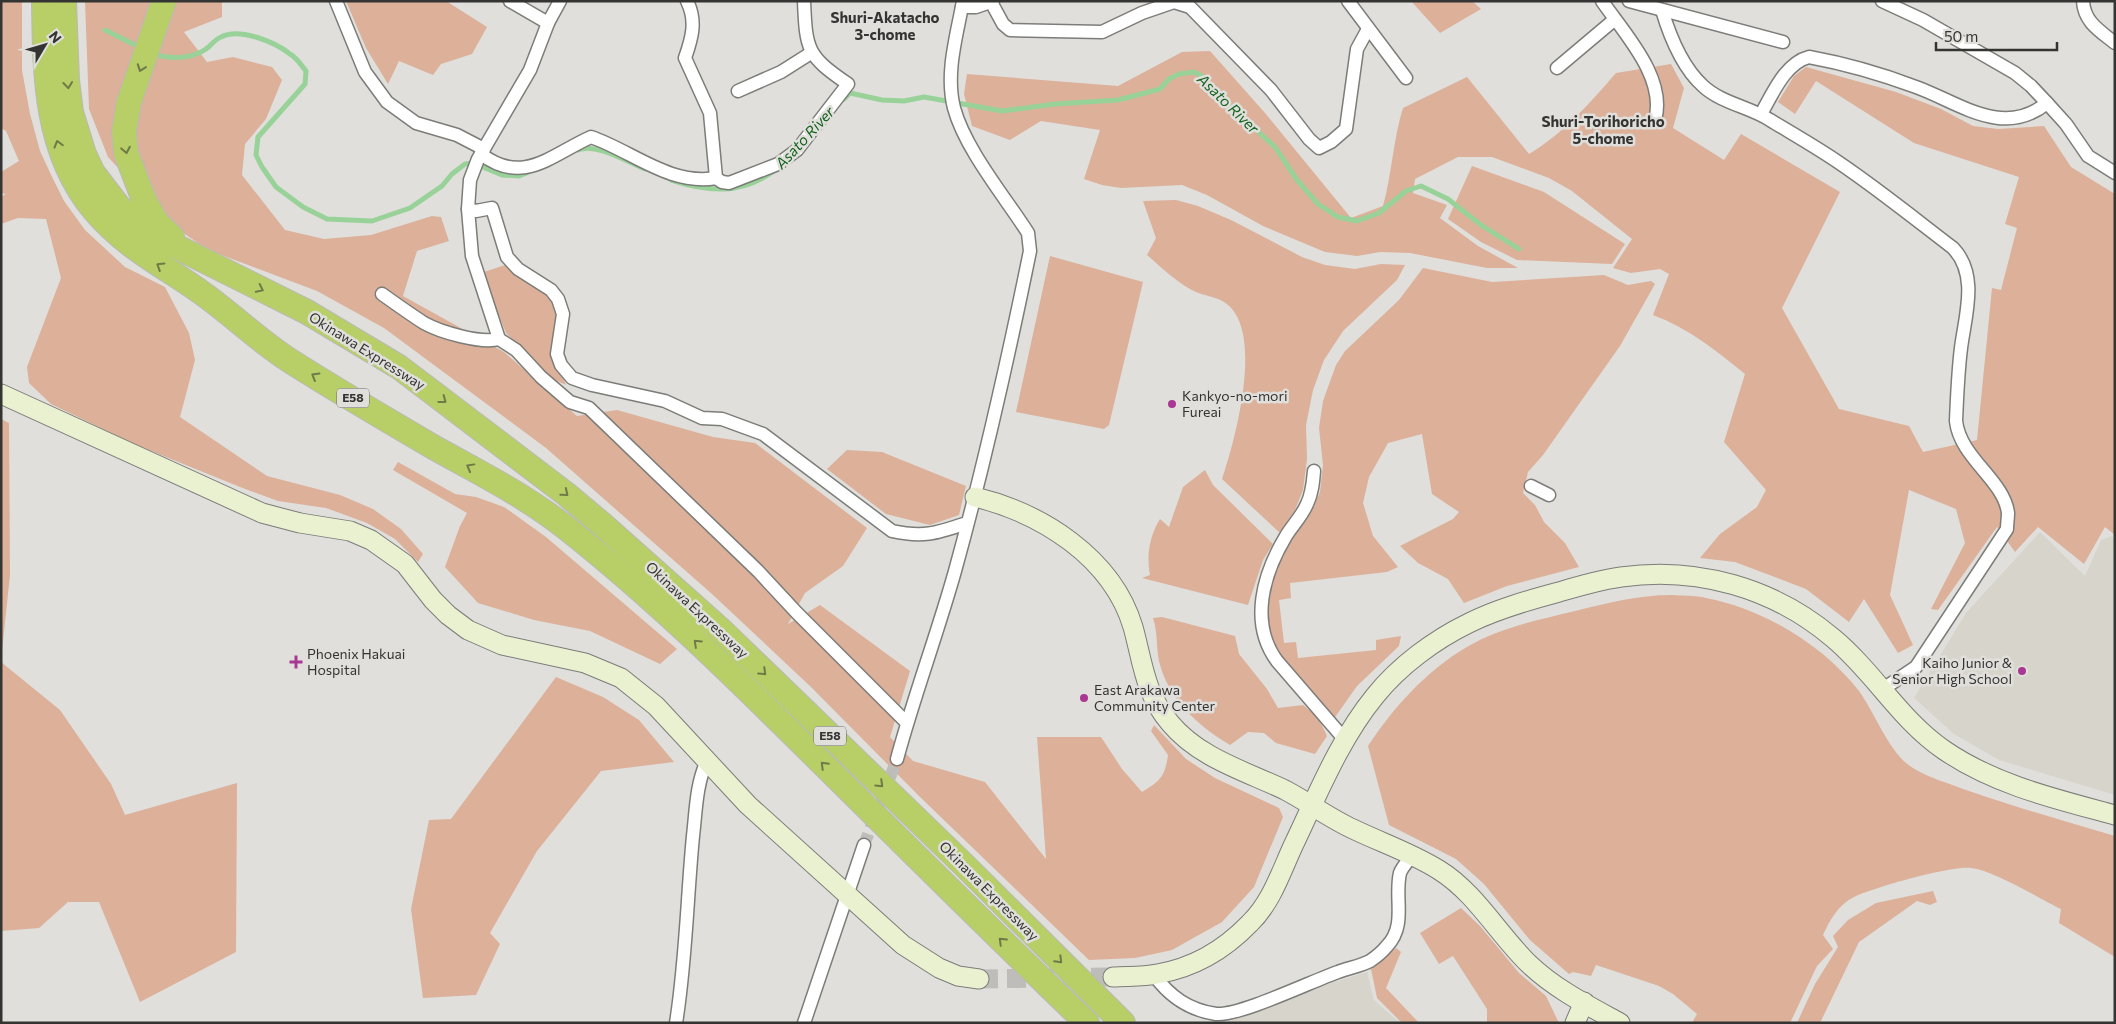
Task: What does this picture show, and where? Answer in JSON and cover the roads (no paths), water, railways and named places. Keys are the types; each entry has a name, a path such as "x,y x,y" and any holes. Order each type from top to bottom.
{"highway":[{"name":"Okinawa Expressway","path":"44,1 46,76 55,134 68,172 80,192 108,225 144,256 201,292 289,360 435,448 513,490 565,527 644,594 752,694 1087,1023"},
{"name":"E58","path":"64,1 67,80 71,112 84,154 93,173 119,207 136,222 155,236 209,264"},
{"name":"E58","path":"164,1 129,102 124,131 126,153 144,200 158,223 168,234 209,264"},
{"name":"Okinawa Expressway","path":"209,264 307,312 399,367 526,462 604,524 722,631 962,863 1123,1023"}],"street":[{"path":"336,1 365,72 388,102 416,123 457,135 479,158 495,165 516,169 528,168 591,136 605,141 654,168 702,180 716,178 722,182 730,183 778,164 797,150 848,84 824,68 811,53 806,33 804,1"},
{"path":"510,1 548,23"},
{"path":"560,1 548,23 530,70 479,158 470,180 468,210 472,256 499,339 516,350 541,377 570,402 589,408 758,571 797,613 907,723"},
{"path":"687,1 692,14 693,36 685,58 710,113 716,178"},
{"path":"1348,1 1406,78"},
{"path":"1602,1 1642,58 1649,72 1657,100 1655,120"},
{"path":"1629,1 1782,42"},
{"path":"1882,1 1923,20 1989,56 2032,86 2066,124 2088,156 2115,173"},
{"path":"2083,1 2090,23 2115,43"},
{"path":"897,759 975,497 1008,360 1030,251 1028,233 963,131 954,107 952,72 954,48 962,4 976,7 992,2 1003,24 1010,30 1075,32 1102,32 1174,2 1190,7 1271,90 1309,140 1319,148 1332,142 1346,129 1357,49 1368,29"},
{"path":"1662,10 1667,27 1679,53 1693,77 1705,88 1728,101 1762,114 1838,162 1953,248 1966,270 1968,308 1961,349 1957,429 1964,445 2001,494 2008,512 2007,529 1916,667 1883,689"},
{"path":"1557,68 1614,20"},
{"path":"738,91 781,72 811,53"},
{"path":"1762,114 1788,71 1801,59 1809,58 1905,83 1977,114 1992,118 2020,116 2040,108 2047,102"},
{"path":"468,210 476,211 492,208 507,257 518,269 550,290 558,299 563,314 557,354 561,365 572,378 592,385 665,401 702,418 722,419 763,434 892,531 910,535 926,535 968,523"},
{"path":"382,294 426,324 464,337 489,342 499,339"},
{"path":"1,394 262,513 300,523 350,531 371,540 404,564 433,600 448,615 468,630 502,645 585,663 621,678 656,706 748,805 903,945 939,968 958,976 979,979"},
{"path":"1314,471 1312,490 1307,506 1285,537 1265,583 1261,607 1263,632 1268,648 1277,661 1346,741"},
{"path":"1531,486 1549,495"},
{"path":"975,497 994,502 1029,516 1053,529 1083,552 1102,571 1117,591 1127,612 1143,672 1157,706 1171,724 1192,744 1218,761 1288,792 1352,829 1413,854 1442,872 1471,898 1530,964 1559,988 1620,1023"},
{"path":"1113,977 1154,975 1181,969 1218,950 1252,922 1267,901 1312,806 1364,711 1386,684 1414,659 1449,634 1471,622 1523,602 1598,581 1622,577 1667,574 1721,580 1767,596 1811,620 1833,638 1855,657 1905,716 1923,734 1968,765 1992,777 2031,792 2115,816"},
{"path":"676,1023 683,977 691,860 700,775 706,761"},
{"path":"804,1023 864,845"},
{"path":"1154,975 1168,992 1183,1004 1201,1011 1219,1014 1242,1009 1369,961 1388,945 1395,934 1400,916 1400,872 1413,854"},
{"path":"1575,1023 1584,1002"}],"waterway":[{"name":"Asato River","path":"105,30 141,48"},
{"name":"Asato River","path":"153,53 166,57 187,57 208,48 219,38 229,34 237,34 257,37 283,49 295,58 306,71 305,84 258,137 256,155 276,187 303,207 327,219 372,221 410,208 442,186 452,174 465,164 473,163 502,175 519,176 529,172"},
{"name":"Asato River","path":"844,99 850,93 882,100 904,101 924,97 1002,111 1055,104 1118,100 1160,89 1169,79 1179,74 1194,72 1202,76 1241,119 1252,126 1275,147 1297,180 1318,204 1338,217 1357,221 1379,213 1406,191 1421,186 1448,199 1481,225 1519,249"},
{"name":"Asato River","path":"578,150 585,148 602,151 645,169"},
{"name":"Asato River","path":"671,180 711,189 736,188 761,179 774,171"}],"tunnel":[{"path":"864,845 897,759"},
{"path":"979,979 1113,977"}],"place":[{"name":"Kankyo-no-mori Fureai","path":"1172,404"},
{"name":"Phoenix Hakuai Hospital","path":"296,662"},
{"name":"Kaiho Junior & Senior High School","path":"2022,671"},
{"name":"East Arakawa Community Center","path":"1084,698"}],"district":[{"name":"Shuri-Akatacho 3-chome","path":"885,26"},
{"name":"Shuri-Torihoricho 5-chome","path":"1603,130"}]}
